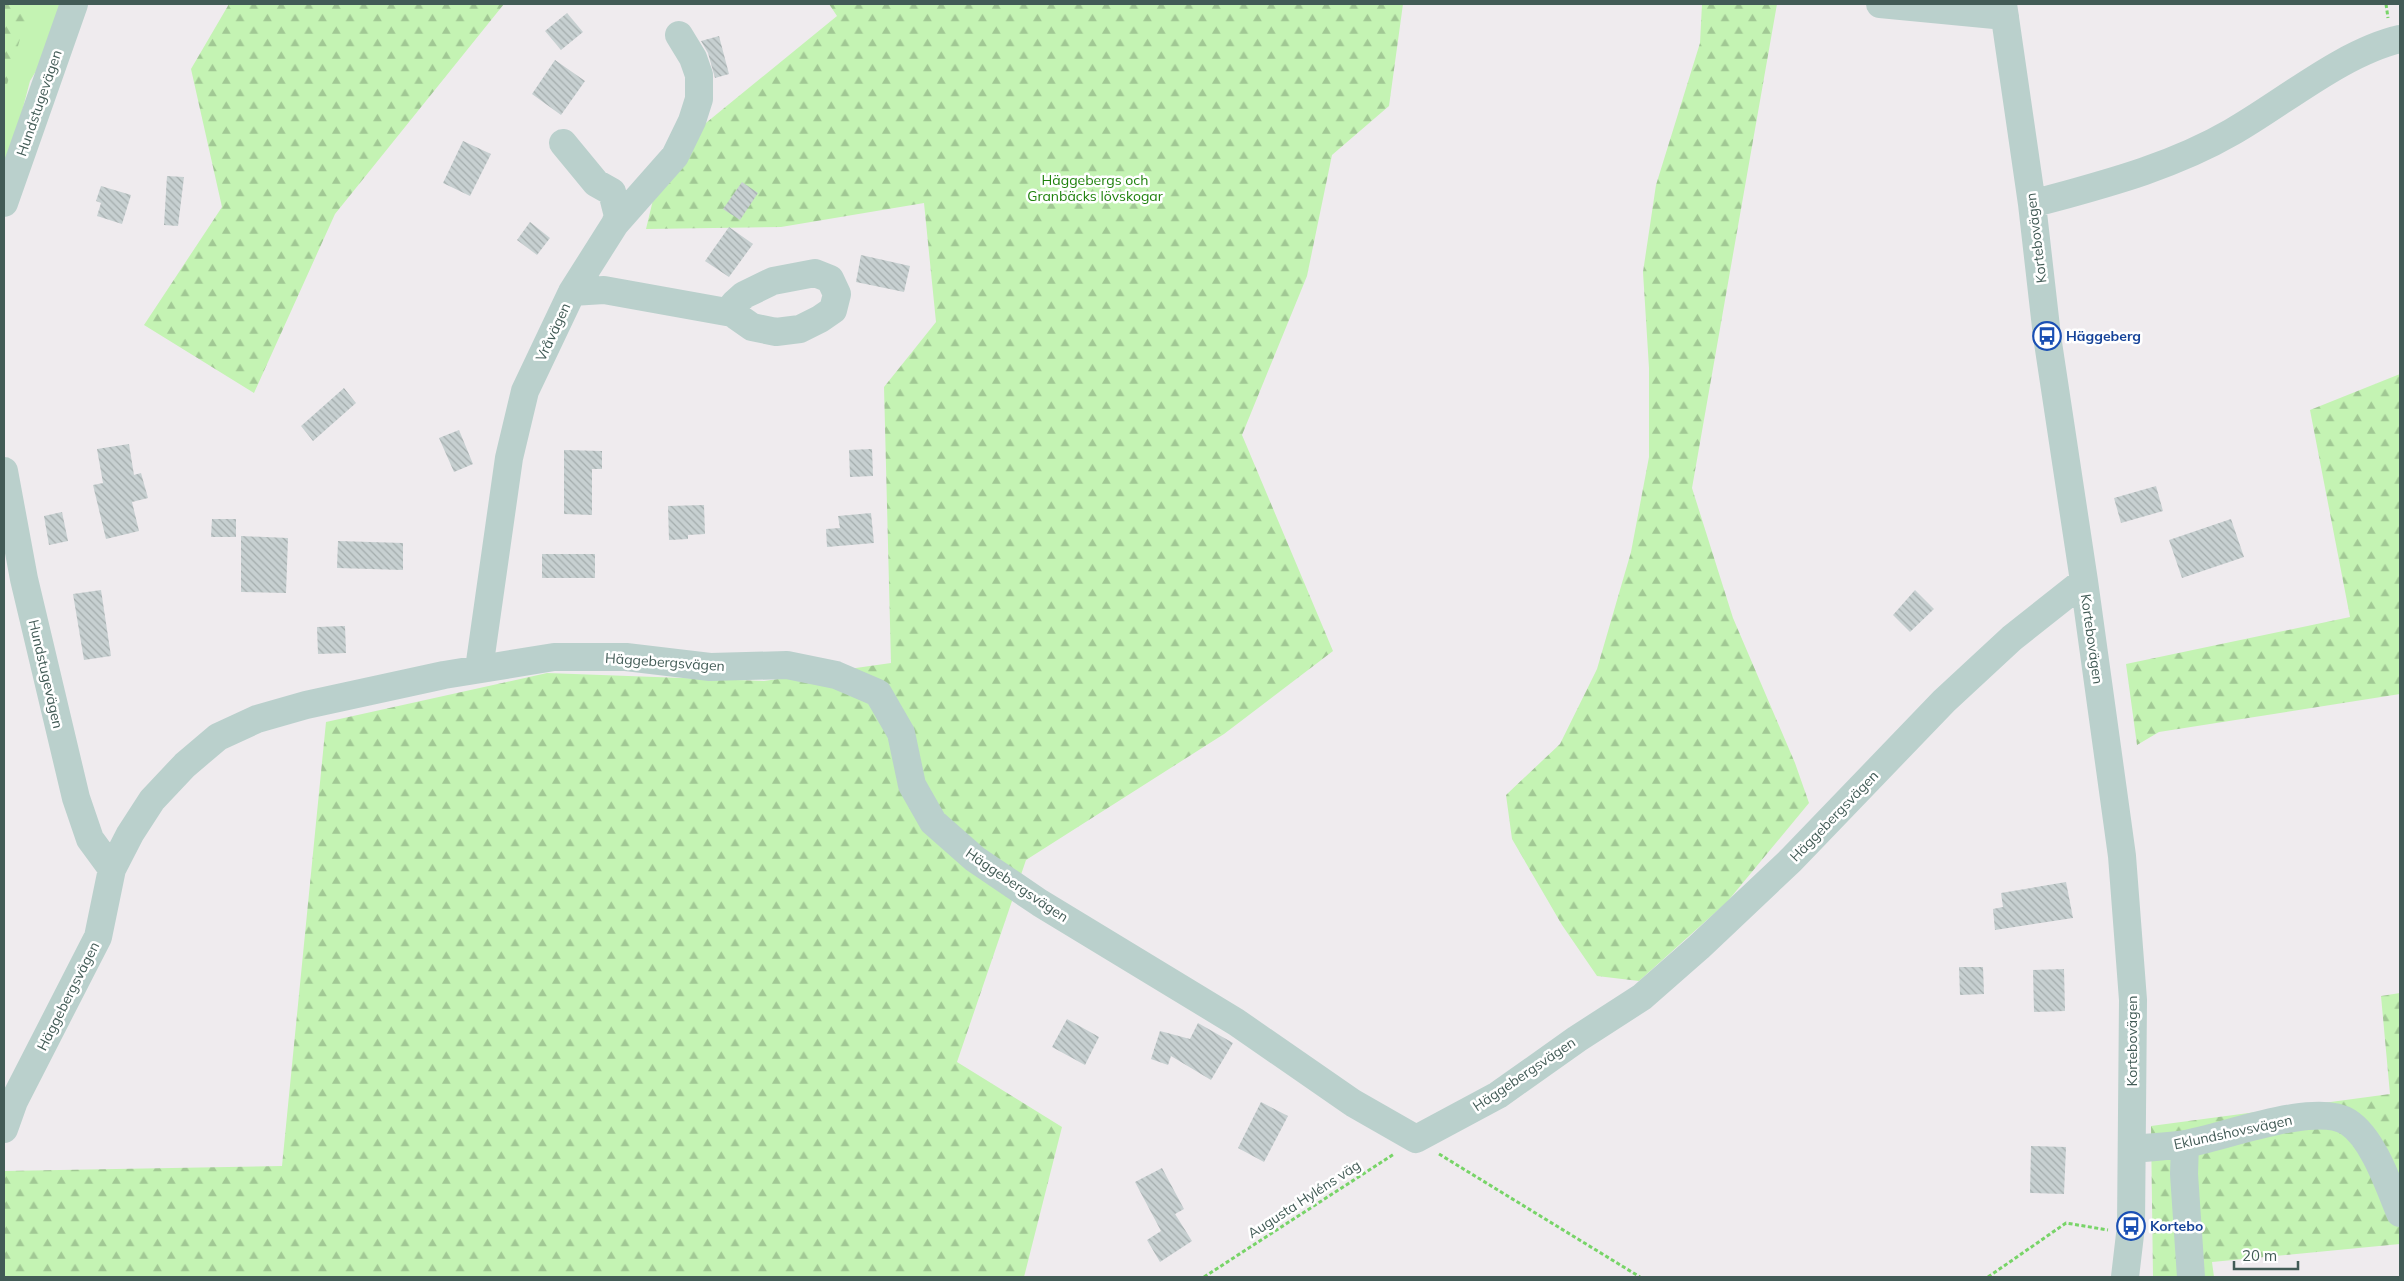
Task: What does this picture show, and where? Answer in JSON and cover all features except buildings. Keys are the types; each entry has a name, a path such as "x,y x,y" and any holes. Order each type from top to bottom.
{"street":[{"name":"Hundstugevägen","path":"4,203 74,4"},
{"path":"1880,4 2004,10"},
{"name":"Kortebovägen","path":"2004,10 2032,204 2047,336 2084,581 2122,856 2133,1000 2130,1234 2125,1277"},
{"name":"Vråvägen","path":"479,669 509,458 525,391 572,292 615,224 675,156 692,121 700,99 700,75 693,58 679,35"},
{"path":"2032,204 2154,169 2231,133 2361,53 2400,39"},
{"path":"563,143 596,183 612,192 618,216 615,224"},
{"path":"572,292 604,290 732,313"},
{"name":"Hundstugevägen","path":"4,471 24,579 76,798 90,838 112,869"},
{"name":"Häggebergsvägen","path":"4,1129 14,1101 98,937 112,869 130,834 152,800 185,764 218,737 257,719 306,705 479,669 554,657 626,657 710,667 788,665 836,675 878,693 901,733 912,785 933,822 975,859 1074,924 1236,1022 1353,1104 1416,1139 1498,1095 1577,1039 1642,997 1699,948 1791,860 1944,700 2012,638 2084,581"},
{"name":"Eklundshovsvägen","path":"2132,1149 2185,1144 2257,1124 2307,1117 2329,1117 2347,1122 2363,1136 2400,1213"},
{"path":"2185,1144 2184,1174 2191,1277"}],"path":[{"name":"Augusta Hyléns väg","path":"1204,1277 1416,1139"},
{"path":"1416,1139 1640,1277"},
{"path":"1988,1277 2066,1223 2130,1234"}],"green space":[{"path":"4,4 77,4 30,81 4,180"},
{"path":"4,4 30,4 4,95"},
{"path":"229,4 504,4 335,214 254,393 144,325 222,207 191,69"},
{"name":"Häggebergs och Granbäcks lövskogar","path":"829,4 1403,4 1389,106 1332,155 1307,276 1242,435 1333,651 1224,734 1026,860 957,1062 1062,1127 1024,1277 4,1277 4,1171 282,1166 326,722 547,673 764,681 891,663 884,387 936,322 924,203 781,227 646,229 663,158 837,16"},
{"path":"1702,4 1777,4 1692,488 1733,618 1795,763 1809,803 1727,902 1639,981 1597,976 1562,925 1512,839 1506,795 1560,744 1597,669 1631,552 1649,457 1649,368 1643,272 1656,185 1700,43"},
{"path":"2400,374 2400,694 2159,732 2137,745 2126,664 2350,617 2310,410"},
{"path":"2400,993 2400,1244 2212,1262 2214,1277 2153,1277 2151,1126 2390,1094 2381,996"}],"place":[{"name":"Häggeberg","path":"2047,336"},
{"name":"Kortebo","path":"2131,1226"}]}
